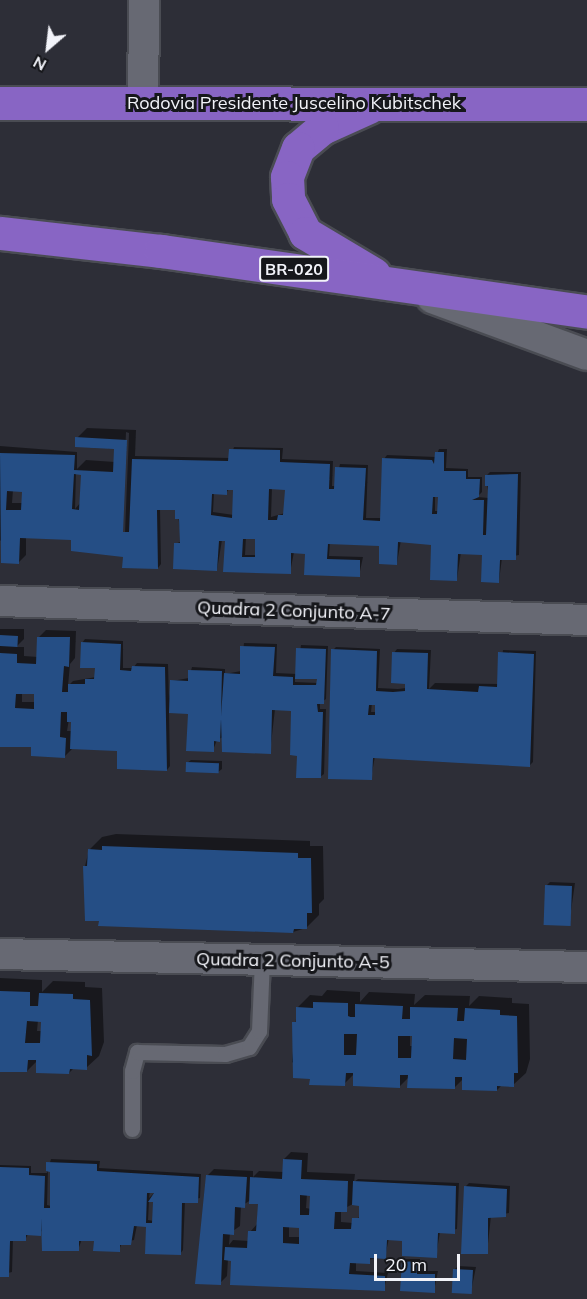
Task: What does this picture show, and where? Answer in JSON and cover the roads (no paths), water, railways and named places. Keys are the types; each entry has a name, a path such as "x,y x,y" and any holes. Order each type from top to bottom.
{"highway":[{"path":"381,102 322,128 298,148 287,177 288,199 305,233 387,281"},
{"name":"Rodovia Presidente Juscelino Kubitschek","path":"0,103 587,104"},
{"name":"BR-020","path":"0,233 387,281 587,312"}],"street":[{"path":"143,104 144,0"},
{"path":"387,281 587,355"},
{"name":"Quadra 2 Conjunto A-7","path":"0,602 587,620"},
{"name":"Quadra 2 Conjunto A-5","path":"0,954 587,967"}],"lane":[{"path":"132,1130 132,1071 137,1052 225,1054 249,1047 259,1030 262,960"}]}
